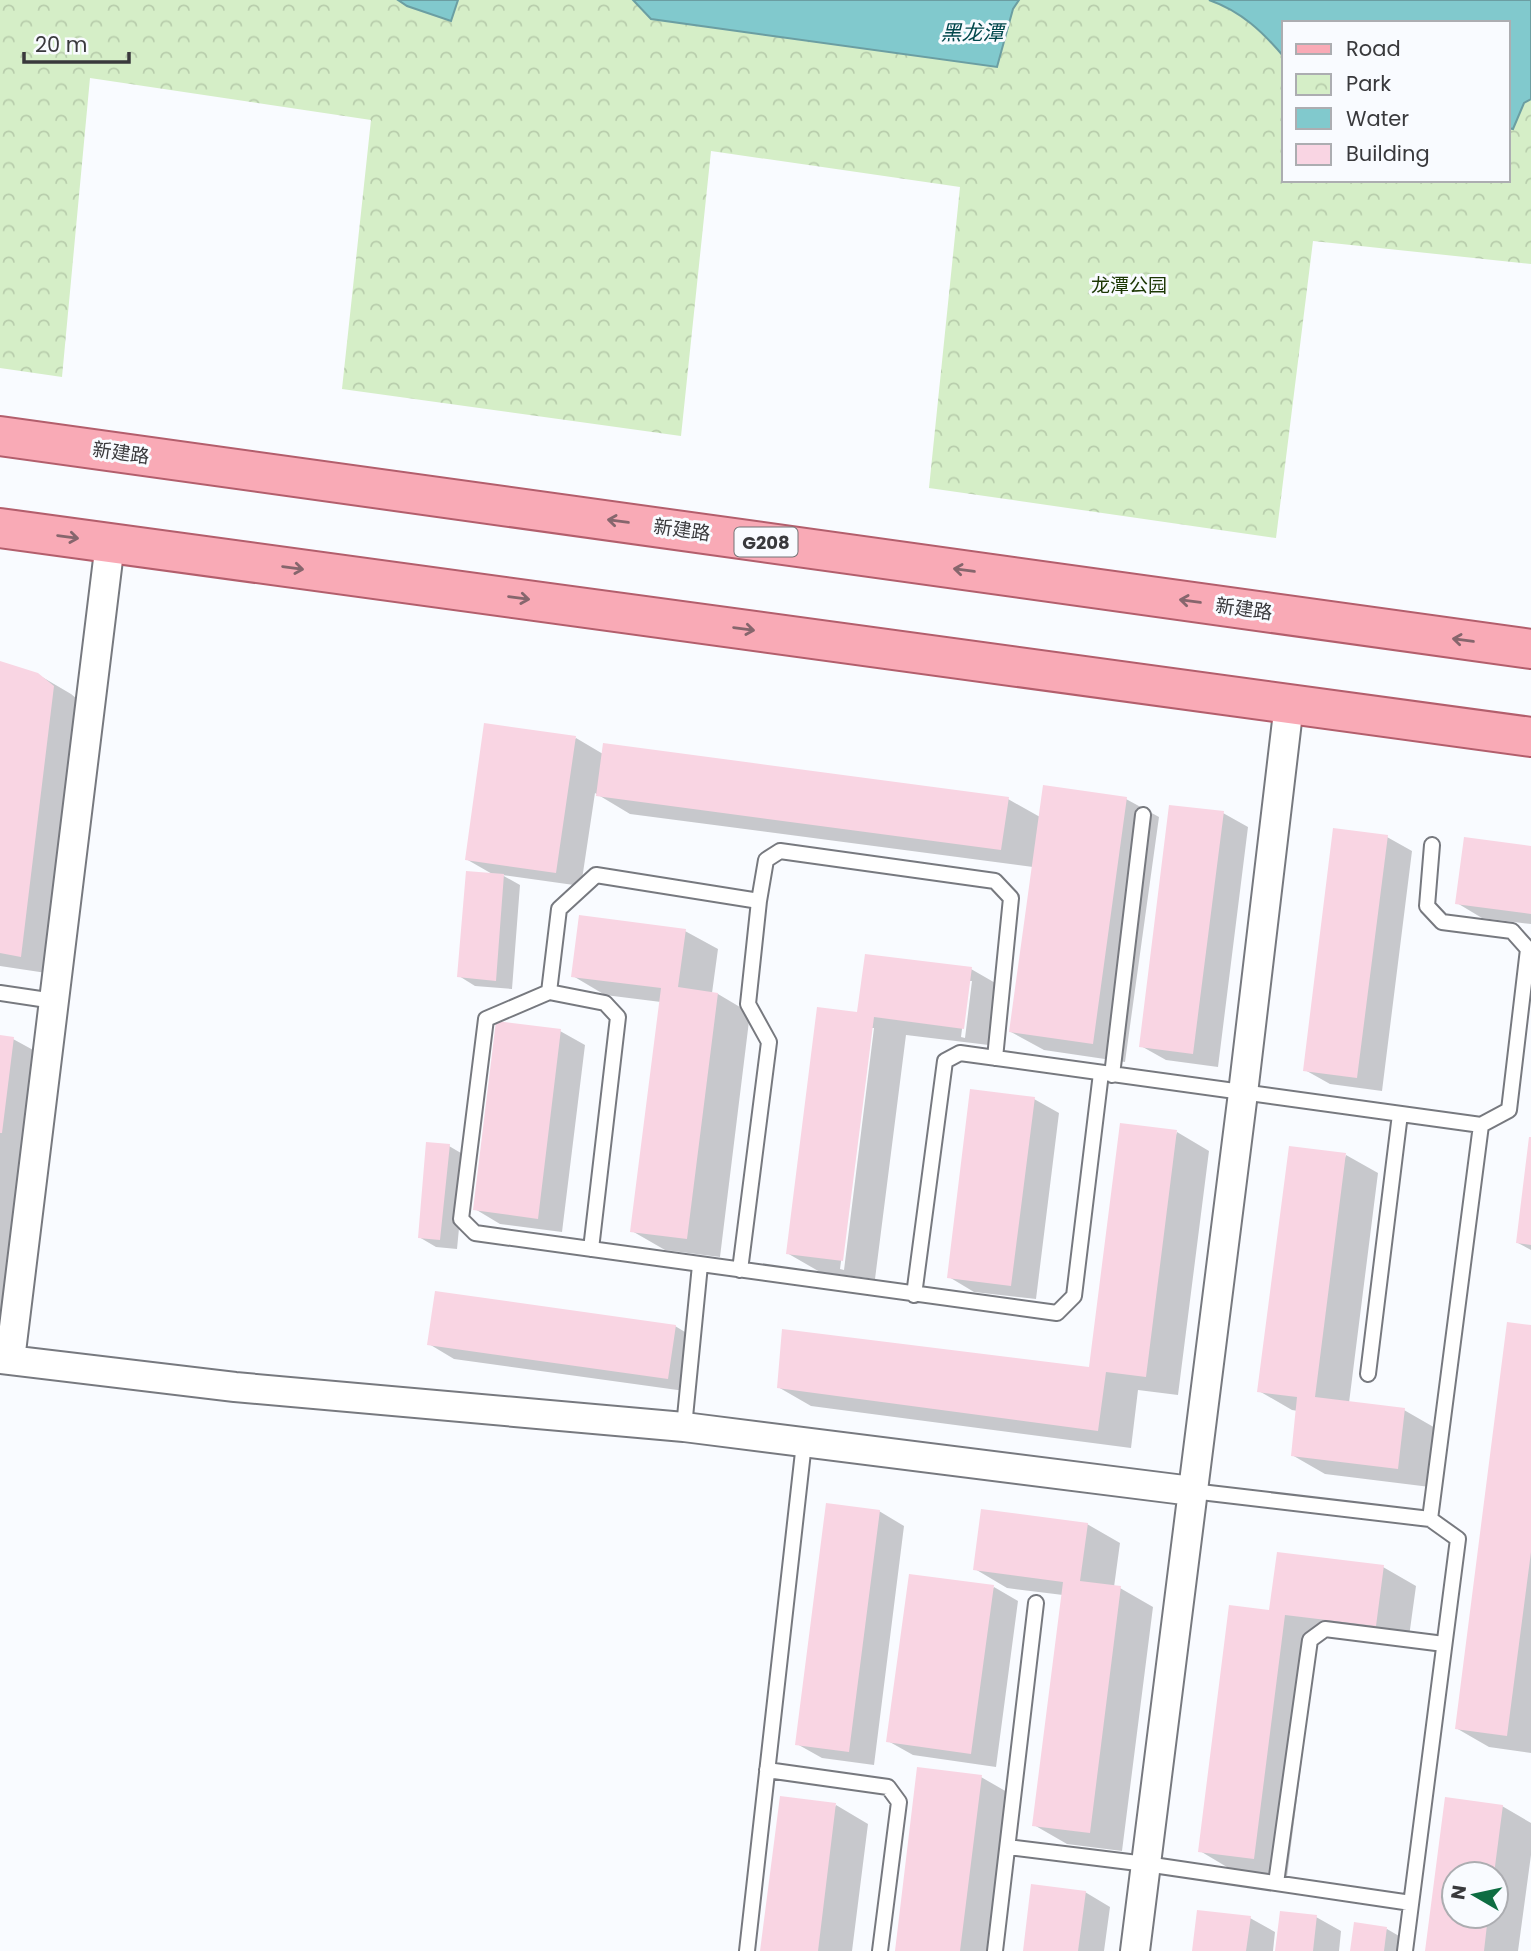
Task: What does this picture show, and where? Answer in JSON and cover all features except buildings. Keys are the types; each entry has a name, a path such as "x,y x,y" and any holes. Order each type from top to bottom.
{"main road":[{"name":"新建路","path":"0,436 1531,649"},
{"path":"0,528 1531,737"}],"street":[{"path":"110,543 54,1001 5,1360 235,1387 684,1427 1192,1491"},
{"path":"1135,1951 1289,704"}],"lane":[{"path":"591,1250 618,1017 606,1003 549,992 486,1019 461,1219 475,1233 591,1250 914,1295 1057,1313 1074,1296 1143,814"},
{"path":"914,1295 945,1061 960,1053 1481,1125 1509,1110 1528,949 1512,931 1442,922 1427,906 1432,845"},
{"path":"740,1270 769,1042 748,1004 766,860 780,851 995,881 1011,898 995,1058"},
{"path":"549,992 559,909 596,875 759,901"},
{"path":"0,993 54,1001"},
{"path":"1368,1374 1400,1114"},
{"path":"1430,1519 1481,1125"},
{"path":"684,1427 700,1265"},
{"path":"747,1951 804,1443"},
{"path":"1192,1491 1430,1519 1458,1538 1405,1951"},
{"path":"995,1951 1036,1603"},
{"path":"1276,1883 1310,1640 1325,1629 1444,1644"},
{"path":"767,1770 888,1787 899,1802 880,1951"},
{"path":"1008,1847 1146,1864 1411,1903"}],"green space":[{"name":"龙潭公园","path":"0,0 1531,0 1531,264 1313,241 1276,538 929,488 960,187 711,151 681,436 342,389 371,120 90,78 62,377 0,368"}],"water":[{"path":"398,0 458,0 451,21 407,6"},
{"name":"黑龙潭","path":"633,0 1019,0 1013,9 997,67 651,19"},
{"path":"1209,0 1531,0 1531,99 1524,103 1513,129 1510,128 1510,21 1282,21 1282,55 1251,23"}]}
